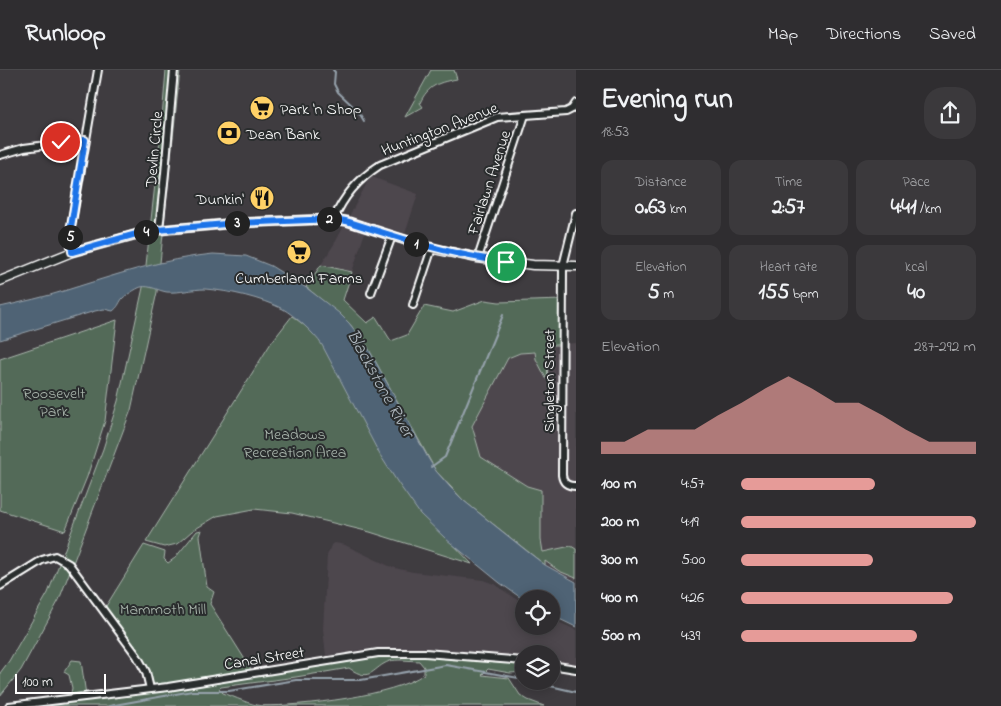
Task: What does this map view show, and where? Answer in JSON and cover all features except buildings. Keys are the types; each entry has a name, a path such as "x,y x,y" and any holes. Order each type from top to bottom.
{"main road":[{"path":"0,281 72,252 140,233 237,223 337,220 432,248 478,258 516,263 576,266"}],"street":[{"path":"72,252 70,233 98,70"},
{"name":"Devlin Circle","path":"158,230 174,70"},
{"name":"Huntington Avenue","path":"337,220 344,201 359,182 380,165 497,117 566,112 572,109 576,103"},
{"name":"Fairlawn Avenue","path":"478,258 525,115"},
{"path":"0,155 24,148 85,140"},
{"path":"563,266 576,213"},
{"path":"372,293 392,236"},
{"path":"413,305 432,248"},
{"name":"Singleton Street","path":"563,266 562,479 568,485 576,486"},
{"path":"0,586 51,556 57,556 64,560 137,656 148,678 150,689"},
{"name":"Canal Street","path":"9,706 150,689 378,653 425,653 515,660"},
{"path":"560,666 576,669"}],"shaded area":[{"path":"372,177 418,194 403,240 366,229 352,272 321,265 368,181"},
{"path":"576,343 576,581 545,565 541,540 541,490 527,486 481,457 472,426 508,358 520,353 535,352 546,379 549,345"},
{"path":"335,543 345,545 399,569 483,580 494,584 515,598 515,635 560,635 560,623 576,630 576,664 560,661 560,645 515,645 515,655 431,648 372,648 326,656 323,629 327,556 331,545"}],"green space":[{"path":"166,70 180,70 157,292 131,410 59,600 21,670 0,696 0,673 9,661 48,593 103,449 118,401 144,283"},
{"path":"431,70 454,70 457,79 435,85 423,97 420,103 423,107 405,117"},
{"path":"321,265 352,272 343,300 367,323 376,317 391,341 407,335 424,306 453,312 485,300 499,302 563,300 564,345 549,345 547,380 536,359 535,352 520,353 508,358 472,426 481,457 527,486 541,490 541,540 543,552 571,546 576,549 576,578 559,571 545,561 545,565 464,501 436,471 367,346 349,323 306,287"},
{"name":"Meadows Recreation Area","path":"292,316 312,331 325,346 451,542 472,564 370,532 292,513 254,509 217,516 192,531 177,544 164,547 146,542 271,343"},
{"name":"Roosevelt Park","path":"117,320 105,421 87,477 65,531 0,510 0,359"},
{"name":"Mammoth Mill","path":"202,530 200,536 207,587 214,592 210,604 251,669 239,671 240,676 393,652 515,663 515,673 488,669 482,675 509,678 520,695 544,706 43,706 45,702 70,698 72,688 69,675 64,672 72,660 81,661 86,695 148,689 148,678 103,611 144,545 165,552 164,559 168,563 175,558 197,531"}],"water":[{"name":"Blackstone River","path":"213,254 246,256 271,266 308,289 339,313 367,346 428,458 450,487 464,501 545,565 576,582 576,627 560,619 560,590 515,590 515,594 446,539 420,514 380,455 322,345 304,325 283,309 255,298 225,291 205,289 167,292 151,287 141,287 125,296 113,311 104,309 95,311 0,340 0,307 50,295 121,273 194,256"}],"waterway":[{"path":"333,70 335,72 334,84 338,92 358,111 364,121"},
{"path":"431,467 445,457 503,315"},
{"path":"109,706 192,691 229,691 296,680 361,680 446,665 515,677"},
{"path":"560,688 576,692"}],"place":[{"name":"Park 'n Shop","path":"262,108"},
{"name":"Dean Bank","path":"229,133"},
{"name":"Dunkin'","path":"262,198"},
{"name":"Cumberland Farms","path":"299,252"}],"route":[{"path":"61,142 85,140 70,233 72,252 140,233 158,230 237,223 334,219 436,249 506,262"}]}
